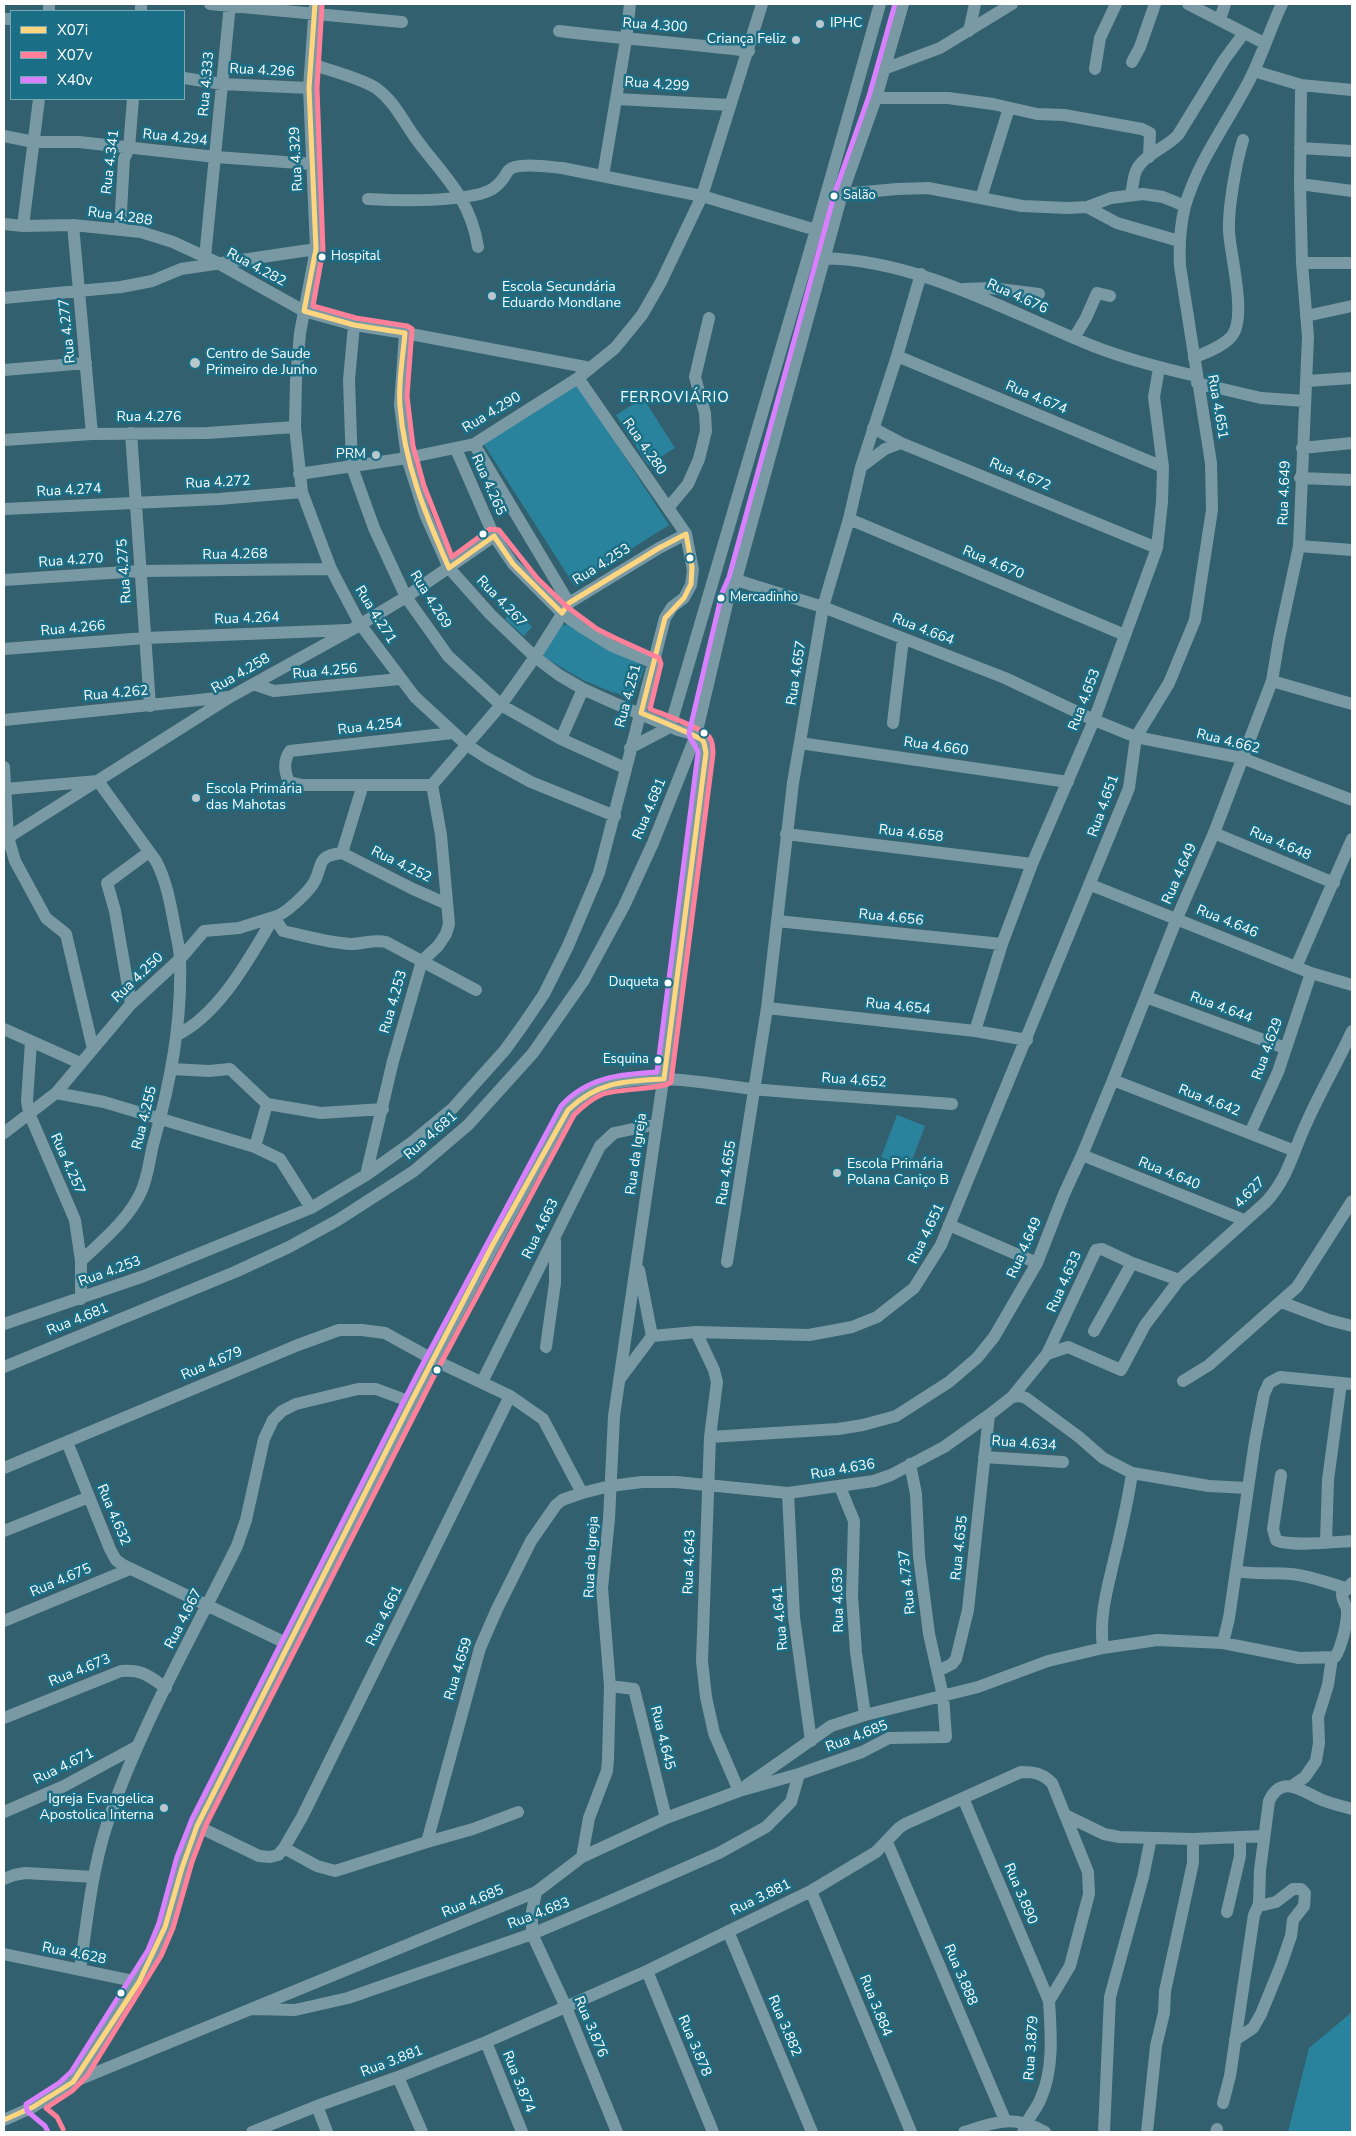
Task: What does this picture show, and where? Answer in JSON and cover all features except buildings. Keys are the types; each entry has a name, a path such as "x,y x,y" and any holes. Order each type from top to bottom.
{"street":[{"path":"210,4 315,9 402,22"},
{"name":"Rua 4.299","path":"630,4 617,99 730,105"},
{"path":"578,378 615,348 642,315 677,252 702,196 749,51 762,4"},
{"path":"630,748 670,727 816,230 880,4"},
{"name":"Rua da Igreja","path":"582,1857 589,1818 607,1770 610,1686 602,1588 609,1519 614,1416 664,1079 706,753 699,737 729,594 736,580 842,194 876,98 903,4"},
{"path":"969,31 976,4"},
{"path":"884,70 940,48 1012,4"},
{"path":"1095,69 1100,38 1116,4"},
{"path":"1132,62 1140,48 1155,4"},
{"path":"1188,4 1264,43"},
{"path":"1220,19 1225,4"},
{"name":"Rua 4.651","path":"652,1336 696,1332 809,1335 852,1327 877,1317 914,1288 941,1244 1129,788 1136,737 1169,683 1194,620 1212,510 1211,463 1196,379 1180,266 1179,242 1185,206 1221,129 1254,70 1282,4"},
{"name":"Rua 4.333","path":"211,260 216,157 230,5"},
{"name":"Rua 4.329","path":"304,311 315,252 309,88 315,9"},
{"name":"Rua 4.300","path":"559,31 626,40 680,43 749,51"},
{"path":"1131,194 1136,172 1140,165 1178,135 1224,60 1244,33"},
{"path":"311,64 375,88 401,113 414,136 442,169 461,197 475,229 478,247"},
{"path":"1254,70 1301,85 1352,90"},
{"name":"Rua 4.296","path":"185,78 222,84 309,88"},
{"name":"Rua 4.649","path":"710,1437 838,1429 863,1425 896,1416 949,1382 977,1358 994,1337 1037,1262 1113,1080 1177,918 1214,833 1272,682 1279,639 1299,546 1300,478 1308,337 1302,263 1300,184 1301,85"},
{"path":"876,98 948,98 1037,114 1064,115 1148,131 1151,137 1149,157"},
{"path":"603,176 617,99"},
{"path":"23,226 39,100"},
{"name":"Rua 4.341","path":"120,230 122,176 124,159 129,148 133,100"},
{"path":"981,198 1008,108"},
{"name":"Rua 4.294","path":"4,136 34,142 79,142 216,157 312,164"},
{"path":"1194,358 1216,348 1232,336 1237,324 1238,301 1229,230 1238,157 1243,140"},
{"path":"1300,148 1352,152"},
{"path":"368,199 398,201 461,197 491,190 502,181 512,168 555,167 702,196 816,230"},
{"path":"1300,184 1352,191"},
{"path":"842,194 928,188 1022,206 1068,208 1087,207 1111,198 1131,194 1163,198 1185,206"},
{"path":"1087,207 1117,223 1179,242"},
{"name":"Rua 4.288","path":"4,224 23,226 73,225 141,232 173,242 211,260"},
{"name":"Rua 4.277","path":"73,225 92,434"},
{"path":"211,260 315,252"},
{"name":"Rua 4.676","path":"824,258 867,261 921,274 961,289 1074,338 1159,368 1262,398 1305,401"},
{"name":"Rua 4.282","path":"4,298 79,292 152,281 181,269 211,260 304,311 354,325 591,368"},
{"path":"1302,263 1352,263"},
{"name":"Rua 4.657","path":"753,1089 767,1008 786,834 823,607 850,519 861,467 921,274"},
{"path":"961,289 991,288 1039,294"},
{"path":"1074,338 1086,318 1097,293 1110,296"},
{"path":"1306,316 1352,306"},
{"name":"Rua 4.271","path":"304,311 296,380 295,427 299,474 302,492 331,569 356,627 415,697 466,745 531,782 615,816"},
{"path":"668,508 688,484 699,459 706,431 705,413 695,377 709,318"},
{"name":"Rua 4.269","path":"354,325 349,380 352,467 374,528 406,597 448,656 501,705 560,739 625,768"},
{"name":"Rua 4.267","path":"405,333 400,405 407,458 425,514 450,568 490,614 535,657 560,675 583,689 670,727 699,737"},
{"name":"Rua 4.674","path":"897,356 1163,467"},
{"path":"4,370 86,363"},
{"name":"Rua 4.653","path":"975,1031 1002,944 1032,864 1094,720 1157,548 1162,502 1163,467 1154,397 1159,368"},
{"name":"Rua 4.280","path":"578,378 686,534"},
{"name":"Rua 4.290","path":"299,474 407,458 474,444 578,378"},
{"path":"1307,381 1352,378"},
{"name":"Rua 4.276","path":"4,440 92,434 207,433 295,427"},
{"name":"Rua 4.672","path":"873,428 901,443 1157,548"},
{"name":"Rua 4.275","path":"131,433 150,706"},
{"path":"861,467 885,449 901,443"},
{"path":"1302,448 1352,443"},
{"path":"474,444 566,608"},
{"name":"Rua 4.265","path":"456,449 494,536 514,564 566,608 583,628 612,646 654,663"},
{"path":"1300,478 1352,480"},
{"name":"Rua 4.272","path":"135,502 219,499 302,492"},
{"name":"Rua 4.274","path":"4,509 135,502"},
{"name":"Rua 4.670","path":"850,519 1125,635"},
{"name":"Rua 4.253","path":"4,1324 144,1276 311,1208 366,1175 395,1053 422,960 438,946 446,934 448,924 441,835 432,785 501,705 535,657 566,608 659,548 686,534"},
{"name":"Rua 4.251","path":"366,1175 419,1138 453,1108 505,1050 544,994 568,946 599,873 665,618 672,607 684,598 691,585 693,570 686,534"},
{"name":"Rua 4.258","path":"6,835 98,780 230,696 356,627 406,597 494,536"},
{"path":"1299,546 1352,550"},
{"name":"Rua 4.268","path":"140,571 331,569"},
{"name":"Rua 4.270","path":"4,580 140,571"},
{"name":"Rua 4.664","path":"736,580 823,607 1005,678 1094,720"},
{"name":"Rua 4.264","path":"145,638 356,627"},
{"name":"Rua 4.266","path":"4,649 145,638"},
{"path":"893,723 904,639"},
{"name":"Rua 4.256","path":"253,684 274,691 400,679"},
{"path":"1272,682 1352,704"},
{"path":"560,739 583,689"},
{"name":"Rua 4.262","path":"4,720 230,696"},
{"name":"Rua 4.662","path":"1094,720 1136,737 1242,758 1352,800"},
{"name":"Rua 4.254","path":"432,785 289,782 285,774 285,758 290,752 453,733"},
{"name":"Rua 4.681","path":"4,1367 235,1272 289,1247 338,1220 414,1171 468,1125 533,1053 584,980 624,906 699,737"},
{"name":"Rua 4.660","path":"800,742 1068,782"},
{"path":"4,767 6,835 15,860 46,918 66,934 93,1049"},
{"path":"5,789 98,780"},
{"name":"Rua 4.250","path":"4,1133 56,1094 131,1004 180,958 168,894 162,873 98,780"},
{"path":"180,958 204,931 239,928 281,915 303,895 314,883 319,866 326,857 342,853 361,791"},
{"name":"Rua 4.648","path":"1214,833 1334,883"},
{"name":"Rua 4.658","path":"786,834 1032,864"},
{"path":"1296,967 1352,839"},
{"path":"131,1004 115,911 107,883 149,852"},
{"name":"Rua 4.252","path":"342,853 412,889 447,904"},
{"name":"Rua 4.646","path":"1090,885 1177,918 1311,973 1352,985"},
{"path":"274,917 284,931 351,944 379,941 422,960 476,990"},
{"path":"177,1036 196,1024 227,989 274,917"},
{"name":"Rua 4.656","path":"777,921 1002,944"},
{"name":"Rua 4.255","path":"81,1261 114,1229 140,1193 146,1179 172,1069 177,1036 180,958"},
{"name":"Rua 4.629","path":"1250,1133 1278,1072 1311,973"},
{"name":"Rua 4.644","path":"1146,997 1285,1048"},
{"name":"Rua 4.654","path":"767,1008 975,1031 1026,1040"},
{"path":"4,1030 80,1063"},
{"name":"4.627","path":"1047,1354 1068,1347 1121,1370 1145,1325 1179,1280 1277,1188 1305,1124 1352,1031"},
{"name":"Rua 4.257","path":"31,1042 27,1101 29,1113 75,1220 81,1261 81,1299"},
{"path":"172,1069 209,1071 230,1069 267,1104 322,1113 383,1109"},
{"name":"Rua 4.652","path":"73,2082 138,1982 155,1951 165,1927 186,1854 197,1826 290,1645 410,1402 434,1360 492,1246 568,1110 578,1098 592,1089 627,1081 664,1079 753,1089 952,1104"},
{"name":"Rua 4.642","path":"1113,1080 1294,1150"},
{"name":"Rua 4.655","path":"727,1262 746,1149 753,1089"},
{"path":"56,1094 89,1098 255,1147 280,1159 311,1208"},
{"path":"255,1147 267,1104"},
{"name":"Rua 4.663","path":"482,1382 589,1164 606,1139 614,1133 656,1124"},
{"name":"Rua 4.640","path":"1082,1155 1244,1220"},
{"path":"1183,1381 1208,1365 1297,1287 1352,1201"},
{"path":"949,1225 1037,1262"},
{"path":"546,1347 555,1283 555,1236"},
{"name":"Rua 4.633","path":"1047,1354 1096,1250 1102,1249 1132,1263 1179,1280"},
{"path":"619,1380 652,1336 637,1259"},
{"path":"1094,1331 1132,1263"},
{"path":"1282,1302 1329,1320 1352,1326"},
{"name":"Rua 4.679","path":"4,1468 246,1366 339,1330 385,1333 434,1360"},
{"name":"Rua 4.643","path":"696,1332 714,1370 717,1382 710,1437 702,1660 706,1697 714,1733 739,1791"},
{"name":"Rua 4.636","path":"582,1493 610,1486 642,1482 676,1482 788,1493 874,1481 891,1475 944,1447 989,1416 1012,1397 1047,1354"},
{"path":"434,1360 510,1396 543,1419 582,1493"},
{"path":"1223,1643 1264,1394 1269,1383 1280,1377 1347,1384 1328,1480 1326,1542"},
{"name":"Rua 4.667","path":"80,1970 94,1878 108,1822 136,1747 238,1546 268,1429 277,1415 296,1404 358,1389 376,1389 410,1402"},
{"name":"Rua 4.661","path":"284,1848 302,1818 510,1396"},
{"path":"1012,1397 1026,1398 1103,1458 1132,1473 1209,1486 1248,1488"},
{"name":"Rua 4.635","path":"938,1671 952,1664 956,1659 968,1610 989,1416"},
{"name":"Rua 4.632","path":"67,1442 116,1560 130,1569 290,1645"},
{"name":"Rua 4.634","path":"984,1457 1063,1462"},
{"name":"Rua 4.737","path":"910,1464 916,1494 919,1556 929,1634 943,1696 946,1737"},
{"path":"1103,1648 1101,1632 1103,1606 1132,1473"},
{"path":"1281,1475 1273,1530 1276,1540 1279,1542 1301,1543 1352,1542"},
{"name":"Rua 4.639","path":"840,1487 854,1521 852,1596 856,1652 865,1715"},
{"name":"Rua 4.659","path":"427,1842 480,1648 532,1541 556,1505 562,1500 582,1493"},
{"name":"Rua 4.641","path":"788,1493 794,1617 811,1740"},
{"path":"4,1531 89,1497"},
{"name":"Rua 4.675","path":"4,1621 130,1569"},
{"path":"1236,1571 1255,1575 1288,1574 1304,1576 1350,1586"},
{"path":"739,1791 831,1726 865,1715 978,1687 1048,1661 1103,1648 1157,1640 1223,1643 1299,1658 1332,1658 1336,1656 1341,1643 1347,1610 1342,1594 1350,1586"},
{"path":"1223,2103 1235,2040 1254,1915 1258,1906 1266,1815 1272,1795 1280,1788 1292,1786 1305,1777 1316,1761 1319,1743 1318,1717 1328,1685 1332,1658"},
{"name":"Rua 4.673","path":"4,1718 120,1671 133,1670 145,1673 166,1688"},
{"name":"Rua 4.645","path":"610,1686 634,1689 666,1818"},
{"name":"Rua 4.685","path":"7,2117 33,2107 73,2082 536,1892 582,1857 666,1818 739,1791 799,1774 869,1750 889,1738 946,1737"},
{"name":"Rua 4.671","path":"4,1812 72,1782 136,1747"},
{"name":"Rua 3.881","path":"252,2132 486,2042 647,1971 811,1890 876,1852 904,1824 1021,1772 1033,1772 1045,1776 1052,1782 1088,1872 1089,1894 1070,1966 1049,2001"},
{"name":"Rua 4.683","path":"250,2009 294,2010 348,1998 532,1934 603,1904 743,1841 766,1827 791,1802 799,1774"},
{"path":"1292,1786 1323,1801 1352,1809"},
{"name":"Rua 3.890","path":"963,1798 1049,2001"},
{"path":"197,1826 264,1858 278,1855 284,1848 317,1866 335,1871 473,1829 518,1812"},
{"path":"1065,1815 1104,1834 1119,1837 1193,1839 1264,1836"},
{"path":"1227,1912 1240,1856 1240,1837"},
{"path":"1104,2132 1110,1997 1143,1877 1151,1838"},
{"path":"1147,2132 1156,2046 1164,2013 1165,1991 1193,1863 1193,1839"},
{"name":"Rua 3.888","path":"887,1842 1005,2120"},
{"path":"4,1879 14,1874 25,1873 94,1878"},
{"path":"1235,2040 1253,2028 1261,2014 1291,1936 1293,1920 1304,1906 1306,1893 1301,1889 1292,1889 1276,1902 1258,1906"},
{"name":"Rua 3.884","path":"811,1890 911,2132"},
{"path":"532,1934 532,1912 536,1892"},
{"name":"Rua 3.882","path":"728,1931 812,2132"},
{"name":"Rua 3.876","path":"532,1934 566,2007 617,2132"},
{"name":"Rua 4.628","path":"4,1954 138,1982"},
{"name":"Rua 3.878","path":"647,1971 714,2132"},
{"name":"Rua 3.879","path":"1024,2127 1041,2100 1047,2082 1051,2032 1049,2001"},
{"name":"Rua 3.874","path":"486,2042 522,2132"},
{"path":"398,2077 422,2132"},
{"path":"316,2106 327,2132"},
{"path":"964,2132 1005,2120 1045,2132"}],"shaded area":[{"path":"577,383 669,525 574,585 483,443"},
{"path":"643,398 675,448 648,465 616,415"},
{"path":"513,610 532,627 524,636 505,619"},
{"path":"561,623 565,626 567,623 639,659 644,668 635,694 626,698 583,680 544,657 542,651"},
{"path":"897,1115 925,1126 909,1168 881,1157"},
{"path":"1352,2012 1352,2132 1288,2132 1309,2048"}],"transit line":[{"name":"X07i","path":"4,2120 33,2107 73,2082 139,1982 165,1927 182,1868 197,1826 411,1402 492,1246 568,1110 601,1088 624,1082 664,1079 706,753 704,742 700,739 641,713 665,618 684,598 691,584 692,567 686,534 659,548 569,603 562,613 513,564 494,536 449,568 417,489 402,427 400,379 405,333 354,325 304,311 316,249 309,88 315,4"},
{"name":"X40v","path":"48,2132 45,2126 27,2111 26,2104 59,2083 71,2072 148,1950 159,1923 177,1857 192,1819 419,1371 561,1106 571,1096 593,1083 618,1076 657,1072 698,753 689,733 722,593 729,577 835,192 869,96 895,4"},
{"name":"X07v","path":"63,2129 57,2117 46,2108 72,2091 87,2076 161,1956 173,1928 192,1862 206,1825 433,1378 574,1115 587,1103 603,1094 660,1086 671,1082 713,754 712,741 706,734 692,726 650,709 661,664 659,658 597,629 566,606 537,578 499,530 490,529 452,557 424,486 413,446 407,396 412,329 407,326 356,318 313,306 323,250 317,88 322,5"}],"place":[{"name":"IPHC","path":"820,24"},
{"name":"Criança Feliz","path":"796,40"},
{"name":"Salão","path":"834,196"},
{"name":"Hospital","path":"322,257"},
{"name":"Escola Secundária Eduardo Mondlane","path":"492,296"},
{"name":"Centro de Saude Primeiro de Junho","path":"195,363"},
{"name":"PRM","path":"376,455"},
{"name":"Mercadinho","path":"721,598"},
{"name":"Escola Primária das Mahotas","path":"196,798"},
{"name":"Duqueta","path":"668,983"},
{"name":"Esquina","path":"658,1060"},
{"name":"Escola Primária Polana Caniço B","path":"837,1173"},
{"name":"Igreja Evangelica Apostolica Interna","path":"164,1808"}],"district":[{"name":"FERROVIÁRIO","path":"675,398"}]}
